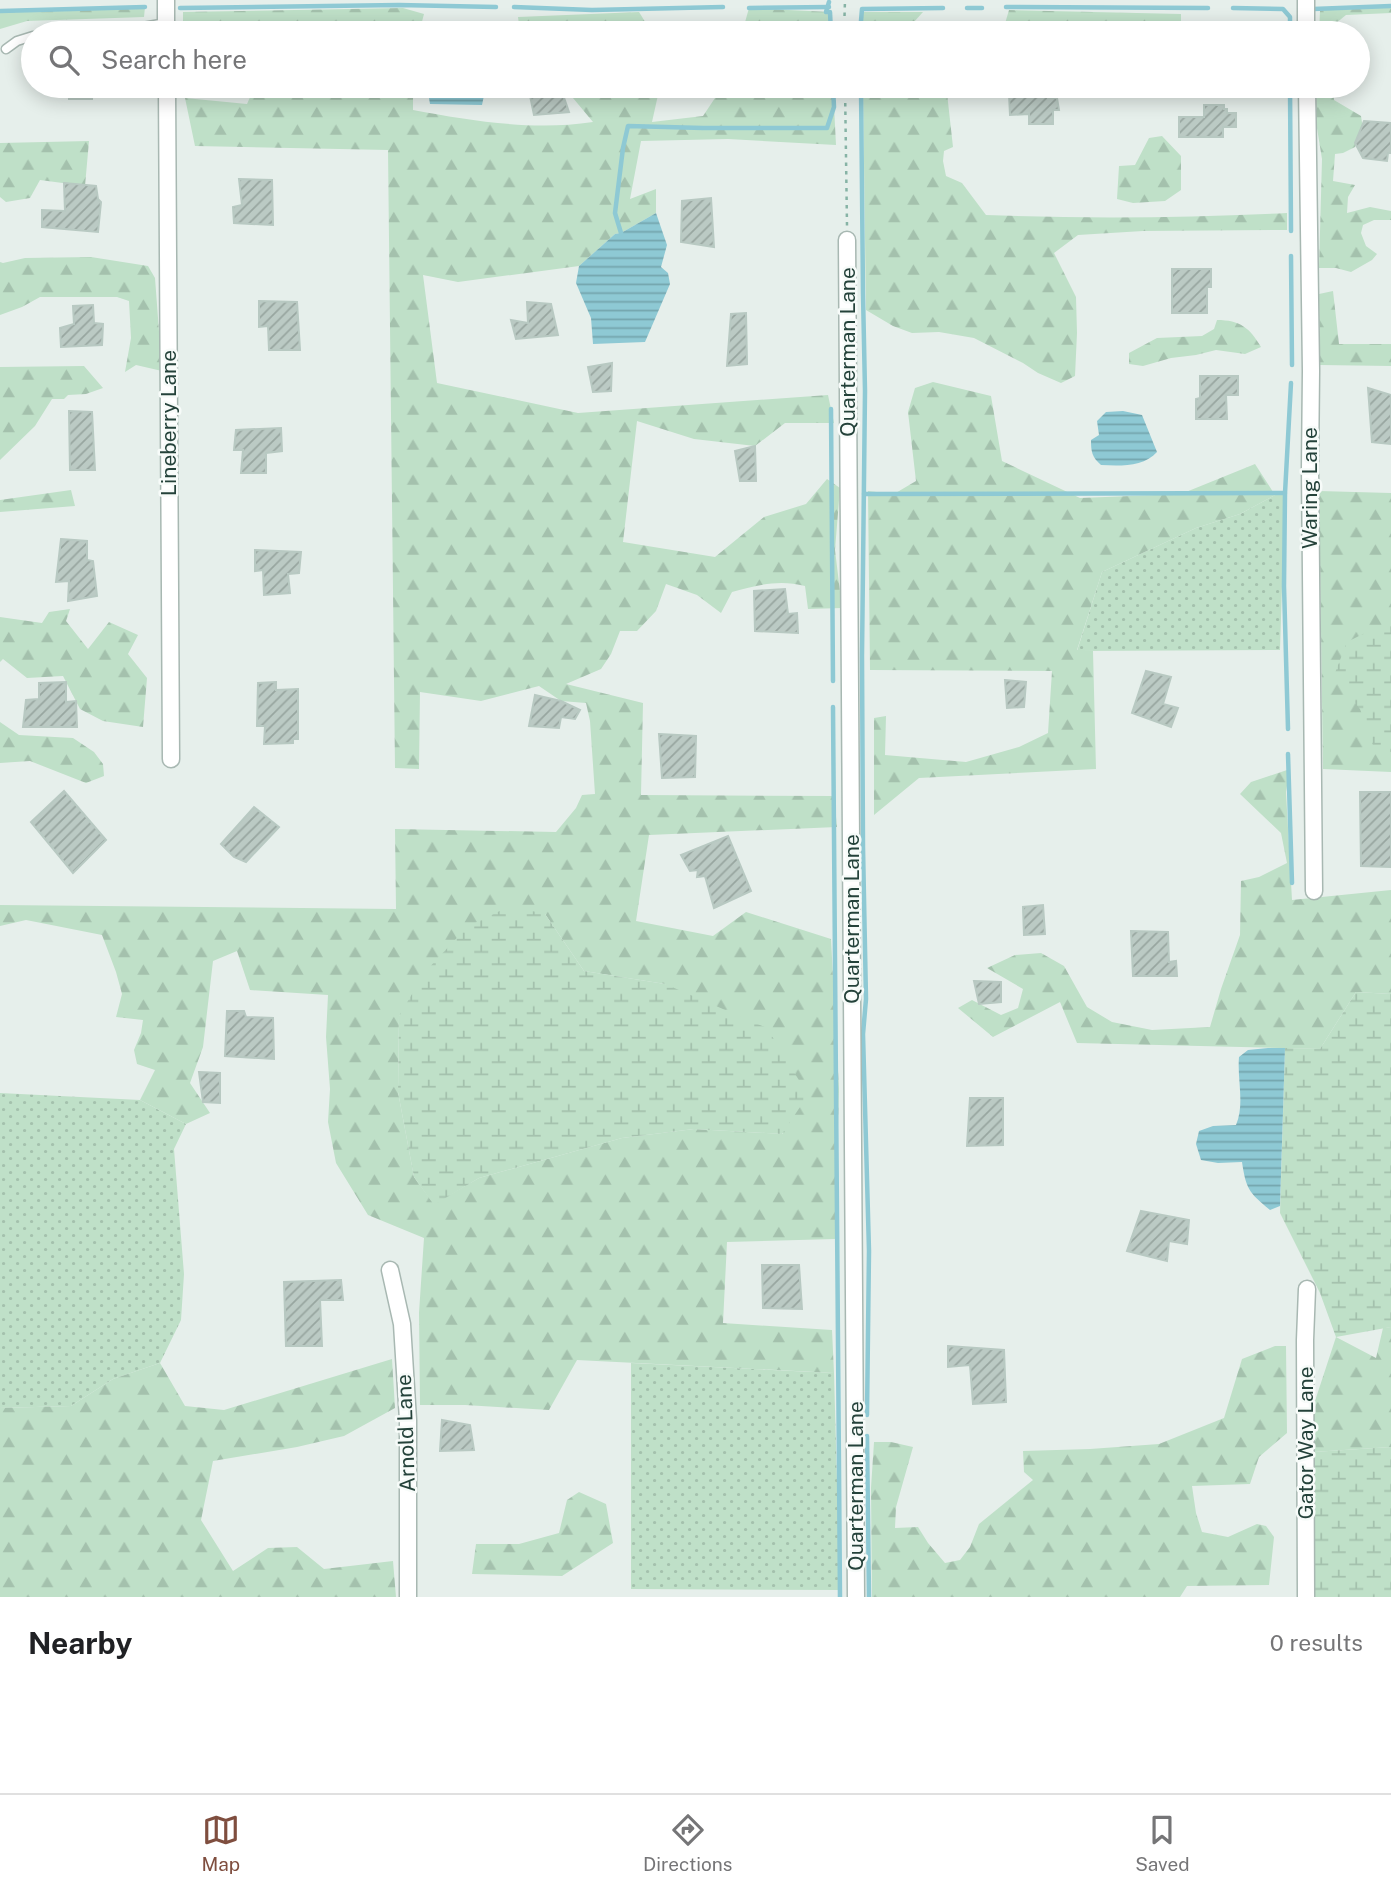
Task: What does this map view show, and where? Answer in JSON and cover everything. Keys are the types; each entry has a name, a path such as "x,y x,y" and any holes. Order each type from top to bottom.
{"street":[{"path":"166,0 166,21"},
{"path":"1306,0 1306,21"},
{"name":"Lineberry Lane","path":"167,98 171,759"},
{"name":"Waring Lane","path":"1307,98 1314,891"},
{"name":"Quarterman Lane","path":"847,240 856,1597"},
{"name":"Arnold Lane","path":"390,1270 402,1324 408,1420 408,1597"},
{"name":"Gator Way Lane","path":"1306,1597 1304,1340 1307,1289"}],"lane":[{"path":"6,49 21,40"}],"path":[{"path":"844,21 845,0"},
{"path":"845,98 847,240"}],"green space":[{"path":"1391,6 1391,13 1346,15 1339,21 1320,21 1320,11"},
{"path":"145,7 144,17 21,21 0,29 0,11"},
{"path":"403,8 424,14 422,21 183,21 183,12"},
{"path":"749,8 830,12 830,21 745,21"},
{"path":"1009,10 1181,14 1181,21 1006,21"},
{"path":"639,12 645,21 518,21 518,17"},
{"path":"863,12 923,12 915,21 863,21"},
{"path":"185,98 247,104 250,98 413,98 413,110 480,121 571,125 593,122 573,98 657,98 652,122 703,116 715,98 834,98 836,145 728,139 641,141 630,199 656,189 656,213 615,234 579,266 458,282 423,275 437,383 578,413 828,395 834,423 785,423 755,446 694,439 637,421 623,542 715,557 764,517 806,504 827,479 840,488 835,550 842,608 808,609 805,586 777,583 732,592 721,613 697,595 666,584 656,611 637,631 620,631 611,654 601,669 566,684 643,703 641,795 834,796 837,827 649,835 636,921 713,936 746,912 831,939 839,1089 835,1239 727,1242 723,1323 832,1330 834,1373 577,1360 549,1410 420,1405 419,1313 424,1238 368,1215 336,1163 328,1122 328,995 250,990 237,951 213,961 203,1047 190,1083 210,1113 186,1124 140,1100 155,1070 137,1064 134,1050 143,1020 116,1017 122,994 102,935 26,920 0,926 0,905 396,909 395,829 556,832 576,808 582,795 595,794 590,721 586,703 561,701 539,686 481,701 420,692 419,769 395,768 388,150 195,146","holes":["545,914 584,971 665,984 783,1134 694,1129 622,1138 479,1178 434,1204 414,1177 398,1092 399,1016"]},
{"path":"863,98 948,98 953,147 944,151 946,176 962,183 986,215 1136,217 1287,213 1287,230 1143,231 1078,235 1054,253 1076,297 1075,376 1061,383 974,338 939,332 912,333 893,326 866,310"},
{"path":"1317,98 1334,98 1361,116 1363,129 1355,147 1335,154 1333,181 1355,185 1348,197 1347,213 1370,207 1391,211 1391,220 1374,220 1363,225 1361,233 1366,246 1377,254 1351,272 1336,268 1319,268 1322,159 1316,122"},
{"path":"1162,136 1181,156 1181,190 1165,201 1133,203 1117,199 1119,166 1135,165 1149,138"},
{"path":"89,141 85,186 40,180 30,198 6,202 0,197 0,143"},
{"path":"91,257 148,266 155,278 162,371 136,365 125,372 131,338 129,301 117,297 40,297 0,315 0,262 25,258"},
{"path":"1333,291 1339,344 1391,344 1391,366 1320,365 1319,294"},
{"path":"1217,320 1244,326 1261,347 1245,354 1216,350 1143,366 1129,364 1129,353 1157,338 1202,336 1214,329"},
{"path":"84,366 103,388 86,394 68,395 64,399 52,399 35,426 0,460 0,367"},
{"path":"933,382 991,396 1002,461 1080,498 1181,494 1255,464 1275,495 1240,514 1196,528 1102,572 1077,650 1093,651 1096,769 919,778 874,815 874,718 886,716 885,755 966,762 1019,747 1048,733 1052,671 870,670 868,491 894,494 916,481 908,412 915,388"},
{"path":"71,490 75,506 0,512 0,500"},
{"path":"1319,491 1391,493 1391,772 1323,769"},
{"path":"1276,493 1285,493 1280,650 1077,651 1102,572 1196,528 1240,514"},
{"path":"70,609 66,621 88,649 109,622 138,635 128,654 147,678 143,727 103,721 80,709 63,676 27,678 3,659 0,662 0,617 42,623 49,612"},
{"path":"1391,620 1391,752 1375,751 1360,709 1333,678 1347,642"},
{"path":"0,722 19,735 73,738 94,752 103,764 104,776 86,783 30,761 0,763"},
{"path":"1290,769 1286,792 1292,900 1391,890 1391,994 1356,992 1320,1049 1077,1043 1060,1002 993,1037 958,1008 972,1000 1001,1015 1018,1008 1023,989 987,968 1015,955 1041,953 1064,966 1087,1007 1112,1022 1152,1030 1210,1027 1240,935 1241,881 1259,877 1287,863 1281,833 1240,794 1251,782"},
{"path":"510,906 545,914 584,971 665,984 767,1028 808,1095 782,1134 694,1129 622,1138 479,1178 434,1205 414,1177 398,1092 399,1016 425,972 467,927"},
{"path":"1356,992 1391,994 1391,1327 1336,1337 1320,1293 1280,1213 1285,1048 1320,1049"},
{"path":"0,1093 140,1100 186,1124 174,1149 184,1274 181,1320 160,1363 113,1379 71,1406 0,1408"},
{"path":"1391,1327 1391,1447 1313,1452 1314,1404 1336,1337 1376,1358 1383,1328"},
{"path":"1275,1346 1286,1346 1287,1433 1259,1457 1250,1484 1192,1486 1202,1532 1228,1537 1257,1524 1266,1526 1274,1537 1269,1585 1187,1586 1180,1597 872,1597 871,1488 874,1442 891,1442 913,1447 896,1507 895,1528 918,1527 945,1563 960,1560 970,1547 979,1524 1033,1480 1024,1472 1023,1451 1159,1444 1224,1418 1242,1359"},
{"path":"392,1359 395,1408 344,1436 213,1461 201,1520 233,1571 268,1548 297,1547 324,1569 393,1561 396,1597 0,1597 0,1408 71,1406 113,1379 160,1363 185,1406 224,1410"},
{"path":"631,1363 834,1373 840,1590 631,1589"},
{"path":"1391,1447 1391,1597 1314,1597 1313,1452"},
{"path":"579,1492 606,1504 613,1543 562,1576 472,1574 476,1544 519,1544 559,1533 567,1500"}],"water":[{"path":"429,98 483,98 482,105 430,104"},
{"path":"656,213 667,245 661,267 668,273 670,284 645,342 593,344 591,318 576,283 579,266 615,234"},
{"path":"1123,411 1142,415 1157,452 1139,463 1101,465 1091,448 1091,440 1099,435 1097,421 1106,412"},
{"path":"1285,1048 1280,1206 1270,1210 1249,1189 1242,1162 1218,1163 1201,1160 1196,1144 1199,1131 1213,1126 1236,1125 1240,1100 1239,1057 1248,1050"}],"building":[{"path":"530,98 564,98 569,112 534,115"},
{"path":"1009,98 1057,98 1059,110 1053,110 1053,124 1029,124 1029,114 1010,115"},
{"path":"1204,105 1224,105 1227,113 1236,113 1236,127 1223,127 1223,137 1179,137 1179,117 1204,117"},
{"path":"1364,121 1391,123 1391,153 1388,153 1387,161 1363,158 1355,143"},
{"path":"239,179 272,180 273,225 234,223 233,207 242,205"},
{"path":"64,183 96,186 101,202 98,232 42,227 42,210 65,211"},
{"path":"711,198 714,247 681,242 682,201"},
{"path":"1172,269 1211,269 1211,287 1207,287 1207,313 1172,313"},
{"path":"259,301 297,302 300,350 269,350 268,326 259,327"},
{"path":"527,302 551,304 558,335 516,339 511,320 528,323"},
{"path":"93,305 94,323 103,324 102,345 61,347 60,328 74,324 73,306"},
{"path":"746,313 747,364 727,366 731,314"},
{"path":"612,363 611,391 593,392 588,367"},
{"path":"1200,376 1238,376 1238,395 1226,395 1227,419 1196,419"},
{"path":"1368,388 1391,395 1391,444 1372,442"},
{"path":"69,411 92,412 95,470 70,470"},
{"path":"281,428 282,451 266,453 266,473 241,473 243,450 234,450 236,430"},
{"path":"755,446 756,481 740,481 735,451"},
{"path":"61,539 87,541 87,560 93,561 97,596 68,601 69,581 56,582"},
{"path":"255,550 301,552 299,573 288,574 290,593 264,595 263,570 255,571"},
{"path":"785,589 788,614 797,613 798,633 755,631 754,591"},
{"path":"1146,671 1171,677 1163,704 1178,708 1171,727 1132,713"},
{"path":"1005,680 1026,682 1024,707 1007,708"},
{"path":"66,682 66,702 76,701 77,727 23,727 26,700 39,699 39,683"},
{"path":"276,682 276,690 298,689 298,739 293,739 293,743 264,744 265,726 257,726 258,683"},
{"path":"535,695 561,701 580,710 575,719 561,717 559,728 529,726"},
{"path":"659,734 696,736 695,777 662,778"},
{"path":"64,791 106,840 73,873 31,822"},
{"path":"1360,792 1391,792 1391,867 1361,866"},
{"path":"254,807 279,827 246,862 234,857 221,844"},
{"path":"728,836 751,891 714,908 705,876 697,877 698,870 690,871 681,855"},
{"path":"1043,905 1045,934 1024,935 1023,907"},
{"path":"1131,931 1168,932 1169,962 1176,961 1177,976 1133,976"},
{"path":"974,981 1001,982 1001,1002 979,1004"},
{"path":"227,1011 244,1011 246,1017 273,1018 274,1059 225,1056"},
{"path":"199,1072 220,1073 220,1103 203,1102"},
{"path":"970,1098 1003,1098 1003,1145 967,1146"},
{"path":"1141,1211 1189,1220 1187,1244 1169,1241 1167,1261 1127,1251"},
{"path":"762,1265 799,1265 802,1309 763,1308"},
{"path":"341,1280 343,1300 320,1300 322,1346 286,1346 284,1282"},
{"path":"948,1346 1004,1350 1006,1402 973,1404 970,1365 948,1367"},
{"path":"442,1420 470,1425 474,1450 440,1451"}],"waterway":[{"path":"829,2 826,12 830,12 830,21"},
{"path":"180,8 399,5 496,7"},
{"path":"1313,9 1391,6"},
{"path":"0,11 145,7"},
{"path":"514,7 592,10 723,7"},
{"path":"749,8 829,7"},
{"path":"1006,7 1208,8"},
{"path":"861,21 862,9 943,8"},
{"path":"967,8 982,8"},
{"path":"1233,8 1283,9 1290,21"},
{"path":"621,233 615,213 628,126 827,128 834,107 834,98"},
{"path":"861,98 865,391 862,656 866,999 863,1034 869,1251 867,1415"},
{"path":"1290,98 1291,231"},
{"path":"1291,256 1292,365"},
{"path":"1288,729 1284,586 1285,493 1291,383"},
{"path":"831,409 833,681"},
{"path":"864,494 1285,493"},
{"path":"833,707 840,1597"},
{"path":"1288,754 1292,883"},
{"path":"867,1436 869,1597"}]}
